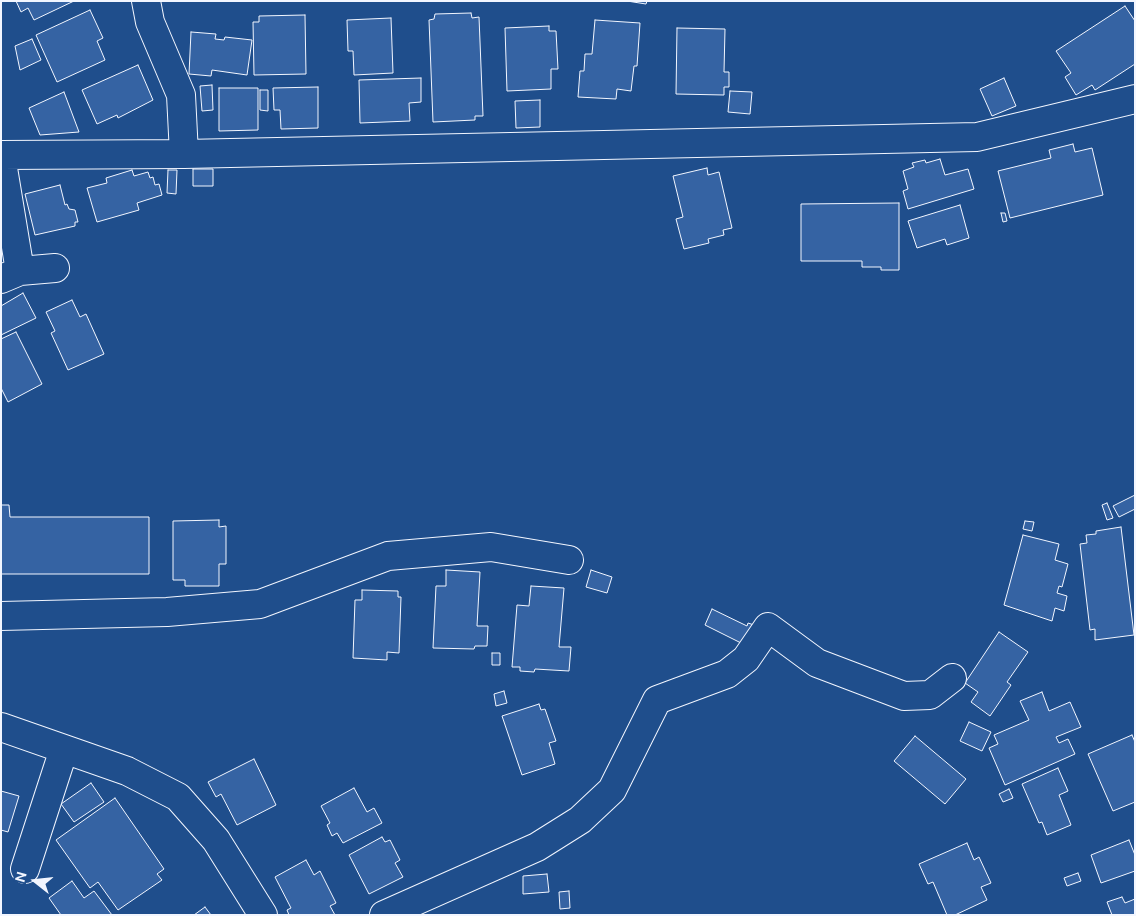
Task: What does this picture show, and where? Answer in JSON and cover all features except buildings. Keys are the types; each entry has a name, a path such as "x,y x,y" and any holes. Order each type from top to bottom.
{"street":[{"path":"146,1 150,22 182,94 184,154"},
{"path":"55,268 11,275 1,156 976,138 1135,99"},
{"path":"1,616 167,612 260,604 388,556 491,547 569,560"},
{"path":"384,915 537,847 580,820 612,790 657,700 727,674 746,659 768,627 817,663 904,696 930,695 952,678"},
{"path":"1,727 127,772 178,797 216,840 263,915"},
{"path":"25,869 64,749"}]}
